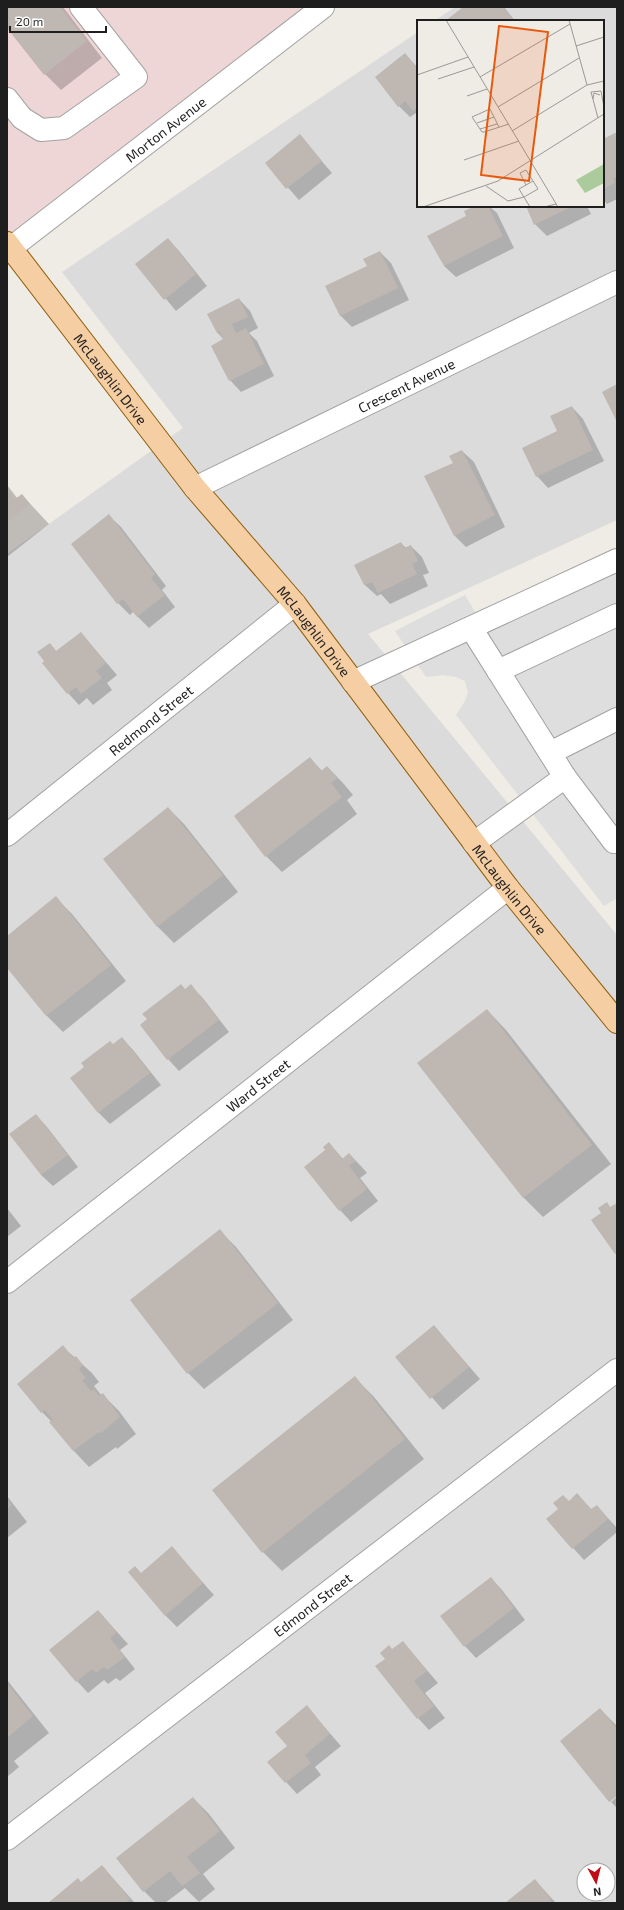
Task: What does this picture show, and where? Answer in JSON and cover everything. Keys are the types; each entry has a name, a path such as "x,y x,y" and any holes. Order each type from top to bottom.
{"main road":[{"name":"McLaughlin Drive","path":"8,247 195,488 295,604 508,888 617,1022"}],"street":[{"path":"7,99 22,118 41,130 64,128 136,77 81,7"},
{"name":"Morton Avenue","path":"8,247 323,7"},
{"name":"Crescent Avenue","path":"195,488 617,282"},
{"path":"353,682 617,560"},
{"name":"Redmond Street","path":"7,834 295,604"},
{"path":"498,672 617,615"},
{"path":"471,628 565,777 614,842 617,841"},
{"path":"550,753 617,719"},
{"path":"474,843 565,777"},
{"name":"Ward Street","path":"7,1282 508,888"},
{"name":"Edmond Street","path":"7,1839 617,1370"}],"shaded area":[{"path":"7,7 323,7 7,243"},
{"path":"455,7 617,7 617,520 368,634 617,935 617,1903 7,1903 7,554 183,428 62,272 417,33 417,207 604,207 604,20 436,20"},
{"path":"617,549 617,898 604,906 456,715 465,701 468,692 465,681 456,677 443,675 426,677 395,631 465,595 475,612"}],"building":[{"path":"7,7 60,7 87,41 44,75 7,28"},
{"path":"463,7 503,7 513,20 446,20"},
{"path":"405,53 417,68 417,108 413,111 405,101 398,107 375,77"},
{"path":"617,132 617,177 613,179 615,183 604,188 604,138"},
{"path":"300,134 322,161 286,189 265,163"},
{"path":"473,207 488,207 503,236 444,266 427,236 466,216 464,211"},
{"path":"526,207 571,207 534,225"},
{"path":"168,238 196,274 164,300 135,264"},
{"path":"380,251 398,288 340,316 325,286 367,266 363,259"},
{"path":"239,298 248,317 232,324 236,333 246,328 264,364 229,381 211,346 223,339 219,331 217,333 207,314"},
{"path":"617,384 617,422 602,392"},
{"path":"572,406 593,450 536,477 522,448 557,431 550,416"},
{"path":"462,450 495,515 454,536 424,476 453,463 449,456"},
{"path":"7,489 15,499 22,494 30,504 7,522"},
{"path":"109,514 155,574 151,578 165,595 137,617 123,599 117,604 71,544"},
{"path":"401,542 404,548 411,545 418,561 412,564 417,574 378,593 372,582 364,585 354,565"},
{"path":"81,632 106,663 96,671 102,678 81,694 76,687 67,694 42,663 44,661 37,652 50,643 56,651"},
{"path":"310,757 321,771 327,766 338,778 331,783 342,797 265,857 234,816"},
{"path":"168,807 223,875 157,927 103,859"},
{"path":"56,896 111,965 46,1016 7,968 7,936"},
{"path":"181,984 185,989 191,984 219,1020 167,1060 140,1025 147,1019 142,1014"},
{"path":"487,1009 592,1145 523,1198 417,1063"},
{"path":"122,1037 150,1073 98,1113 70,1078 84,1067 81,1063 110,1041 113,1044"},
{"path":"36,1114 68,1155 41,1175 9,1134"},
{"path":"329,1142 342,1159 349,1153 356,1161 349,1166 367,1189 339,1211 304,1167 325,1150 323,1147"},
{"path":"607,1202 610,1207 617,1203 617,1253 615,1254 591,1220 601,1213 598,1208"},
{"path":"220,1229 278,1303 187,1374 130,1300"},
{"path":"434,1325 469,1367 430,1399 395,1357"},
{"path":"63,1345 73,1358 76,1356 83,1365 79,1369 86,1378 82,1380 91,1391 94,1389 99,1396 103,1393 120,1417 101,1433 99,1432 73,1451 49,1422 53,1420 45,1410 41,1413 17,1384"},
{"path":"355,1376 405,1439 262,1553 212,1490"},
{"path":"577,1493 591,1509 597,1505 608,1519 572,1549 546,1519 558,1509 553,1503 563,1495 569,1501"},
{"path":"7,1499 12,1505 7,1509"},
{"path":"172,1546 203,1583 165,1616 128,1572 135,1566 141,1573"},
{"path":"491,1577 514,1608 464,1647 440,1616"},
{"path":"98,1610 117,1632 110,1638 125,1657 107,1670 104,1667 96,1673 92,1669 76,1682 49,1650"},
{"path":"403,1641 427,1671 414,1681 434,1706 417,1719 375,1666 385,1659 380,1653 389,1645 392,1649"},
{"path":"7,1683 33,1716 7,1738"},
{"path":"307,1705 330,1734 305,1755 311,1763 285,1783 267,1762 287,1746 275,1732"},
{"path":"600,1708 617,1729 617,1796 609,1802 560,1741"},
{"path":"193,1797 220,1831 187,1857 200,1873 182,1886 170,1871 143,1892 116,1858"},
{"path":"102,1865 130,1899 125,1903 48,1903 78,1878 81,1882"},
{"path":"535,1879 551,1899 551,1903 505,1903"}]}
